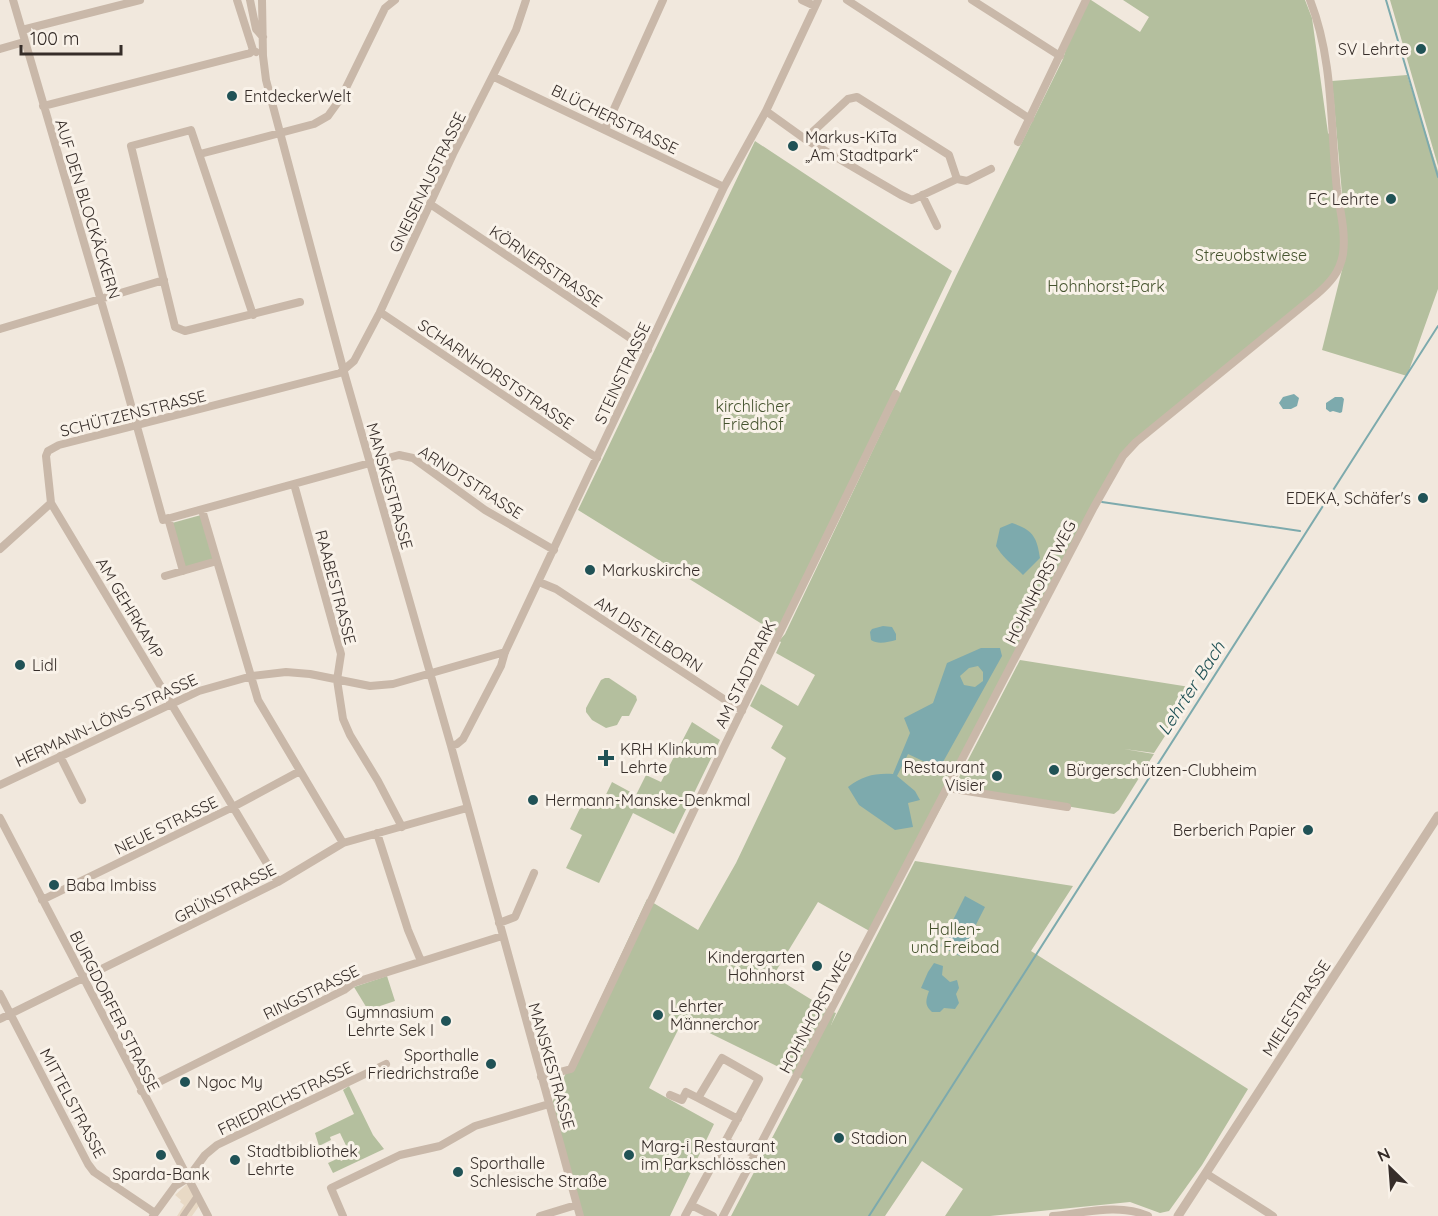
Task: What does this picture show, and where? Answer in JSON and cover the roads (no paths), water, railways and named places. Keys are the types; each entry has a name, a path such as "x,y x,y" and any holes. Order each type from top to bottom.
{"street":[{"name":"AUF DEN BLOCKÄCKERN","path":"13,0 183,571"},
{"path":"22,30 140,0"},
{"path":"237,0 253,50 263,56"},
{"name":"MANSKESTRASSE","path":"250,0 256,29 263,37 266,80 344,372 451,746 580,1216"},
{"path":"262,0 263,37"},
{"path":"200,154 314,124 328,116 341,98 385,8 395,0"},
{"name":"GNEISENAUSTRASSE","path":"344,372 354,361 380,312 453,154 516,30 526,0"},
{"path":"605,129 663,0"},
{"name":"STEINSTRASSE","path":"451,746 463,740 501,666 505,652 724,187 766,111 817,3 802,0"},
{"path":"847,0 1030,119"},
{"path":"972,0 1060,57"},
{"path":"1018,142 1086,0"},
{"name":"HOHNHORSTWEG","path":"723,1216 753,1154 1123,456 1136,442 1316,295 1339,270 1344,240 1337,189 1332,112 1324,43 1310,0"},
{"path":"0,49 24,42"},
{"path":"43,106 250,53 253,50"},
{"name":"BLÜCHERSTRASSE","path":"494,77 724,187"},
{"path":"805,139 848,99 857,97 949,155 957,179"},
{"path":"766,111 805,139 912,200 957,179 967,181 991,169"},
{"path":"252,315 191,130 131,146 175,327 185,331 252,315 300,302"},
{"path":"922,195 937,226"},
{"name":"KÖRNERSTRASSE","path":"430,204 648,350"},
{"path":"0,329 164,280"},
{"name":"SCHARNHORSTSTRASSE","path":"380,312 597,458"},
{"name":"SCHÜTZENSTRASSE","path":"51,503 45,456 48,451 59,445 344,372"},
{"name":"AM STADTPARK","path":"541,1077 571,1069 896,394"},
{"name":"ARNDTSTRASSE","path":"166,519 399,455 413,458 485,510 554,550"},
{"name":"RAABESTRASSE","path":"294,484 340,654 338,680 343,719 402,826"},
{"path":"0,549 51,503"},
{"name":"AM GEHRKAMP","path":"51,503 278,882"},
{"path":"202,510 258,700 343,843"},
{"path":"165,576 217,561"},
{"name":"AM DISTELBORN","path":"539,582 556,589 742,711"},
{"name":"HERMANN-LÖNS-STRASSE","path":"0,785 199,691 252,676 286,672 310,674 370,686 393,684 505,652"},
{"path":"60,756 82,800"},
{"name":"NEUE STRASSE","path":"42,900 233,807 300,771"},
{"path":"948,788 1067,807"},
{"name":"GRÜNSTRASSE","path":"0,1019 278,882 343,843 467,808"},
{"name":"MIELESTRASSE","path":"1178,1216 1438,816"},
{"name":"BURGDORFER STRASSE","path":"0,818 208,1216"},
{"path":"377,833 408,930 421,961"},
{"path":"499,922 515,917 534,873"},
{"name":"RINGSTRASSE","path":"141,1091 344,990 353,983 502,936"},
{"name":"MITTELSTRASSE","path":"0,994 88,1164 94,1172 154,1214"},
{"path":"685,1216 759,1079 722,1058 698,1098"},
{"name":"FRIEDRICHSTRASSE","path":"154,1214 175,1186 188,1178 205,1155 217,1145 386,1064"},
{"path":"670,1095 682,1100 686,1092 738,1119"},
{"path":"343,1216 331,1188 400,1155 440,1146 475,1126 549,1104"},
{"path":"726,1141 753,1154"},
{"path":"1207,1173 1273,1216"},
{"path":"183,1216 197,1196"},
{"path":"540,1216 576,1205"},
{"path":"691,1205 713,1216"},
{"path":"1053,1216 1122,1209 1136,1210 1148,1216"}],"water":[{"path":"1294,394 1299,398 1297,406 1283,409 1279,403 1283,397"},
{"path":"1335,397 1344,399 1340,413 1326,409 1326,403"},
{"path":"1012,523 1025,528 1033,535 1039,551 1040,558 1023,575 996,546 1000,528"},
{"path":"883,626 892,627 896,640 880,643 871,640 872,629"},
{"path":"981,648 1000,648 1002,656 943,762 925,762 908,754 897,776 915,791 920,800 908,803 913,827 895,830 859,805 848,787 869,776 893,774 910,733 904,718 933,703 947,663","holes":["978,666 983,672 983,681 975,687 964,685 960,676 969,668"]},
{"path":"965,896 985,907 960,956 940,946"},
{"path":"934,963 943,966 942,975 950,982 957,980 959,988 956,994 959,1003 955,1009 944,1008 940,1012 932,1012 927,1005 929,991 921,988"}],"waterway":[{"name":"Lehrter Bach","path":"1386,0 1438,177"},
{"name":"Lehrter Bach","path":"869,1216 1438,326"},
{"path":"1102,502 1300,531"}],"place":[{"name":"SV Lehrte","path":"1421,49"},
{"name":"EntdeckerWelt","path":"232,96"},
{"name":"Markus-KiTa „Am Stadtpark“","path":"793,146"},
{"name":"FC Lehrte","path":"1391,199"},
{"name":"EDEKA, Schäfer's","path":"1423,498"},
{"name":"Markuskirche","path":"590,570"},
{"name":"Lidl","path":"20,665"},
{"name":"KRH Klinkum Lehrte","path":"606,758"},
{"name":"Bürgerschützen-Clubheim","path":"1054,770"},
{"name":"Restaurant Visier","path":"997,776"},
{"name":"Hermann-Manske-Denkmal","path":"533,800"},
{"name":"Berberich Papier","path":"1308,830"},
{"name":"Baba Imbiss","path":"54,885"},
{"name":"Kindergarten Hohnhorst","path":"817,966"},
{"name":"Lehrter Männerchor","path":"658,1015"},
{"name":"Gymnasium Lehrte Sek I","path":"446,1021"},
{"name":"Sporthalle Friedrichstraße","path":"491,1064"},
{"name":"Ngoc My","path":"185,1082"},
{"name":"Stadion","path":"839,1138"},
{"name":"Sparda-Bank","path":"161,1155"},
{"name":"Marg-i Restaurant im Parkschlösschen","path":"629,1155"},
{"name":"Stadtbibliothek Lehrte","path":"235,1160"},
{"name":"Sporthalle Schlesische Straße","path":"458,1172"}],"park label":[{"name":"Streuobstwiese","path":"1251,255"},
{"name":"Hohnhorst-Park","path":"1106,286"},
{"name":"kirchlicher Friedhof","path":"753,415"},
{"name":"Hallen- und Freibad","path":"955,938"}]}
